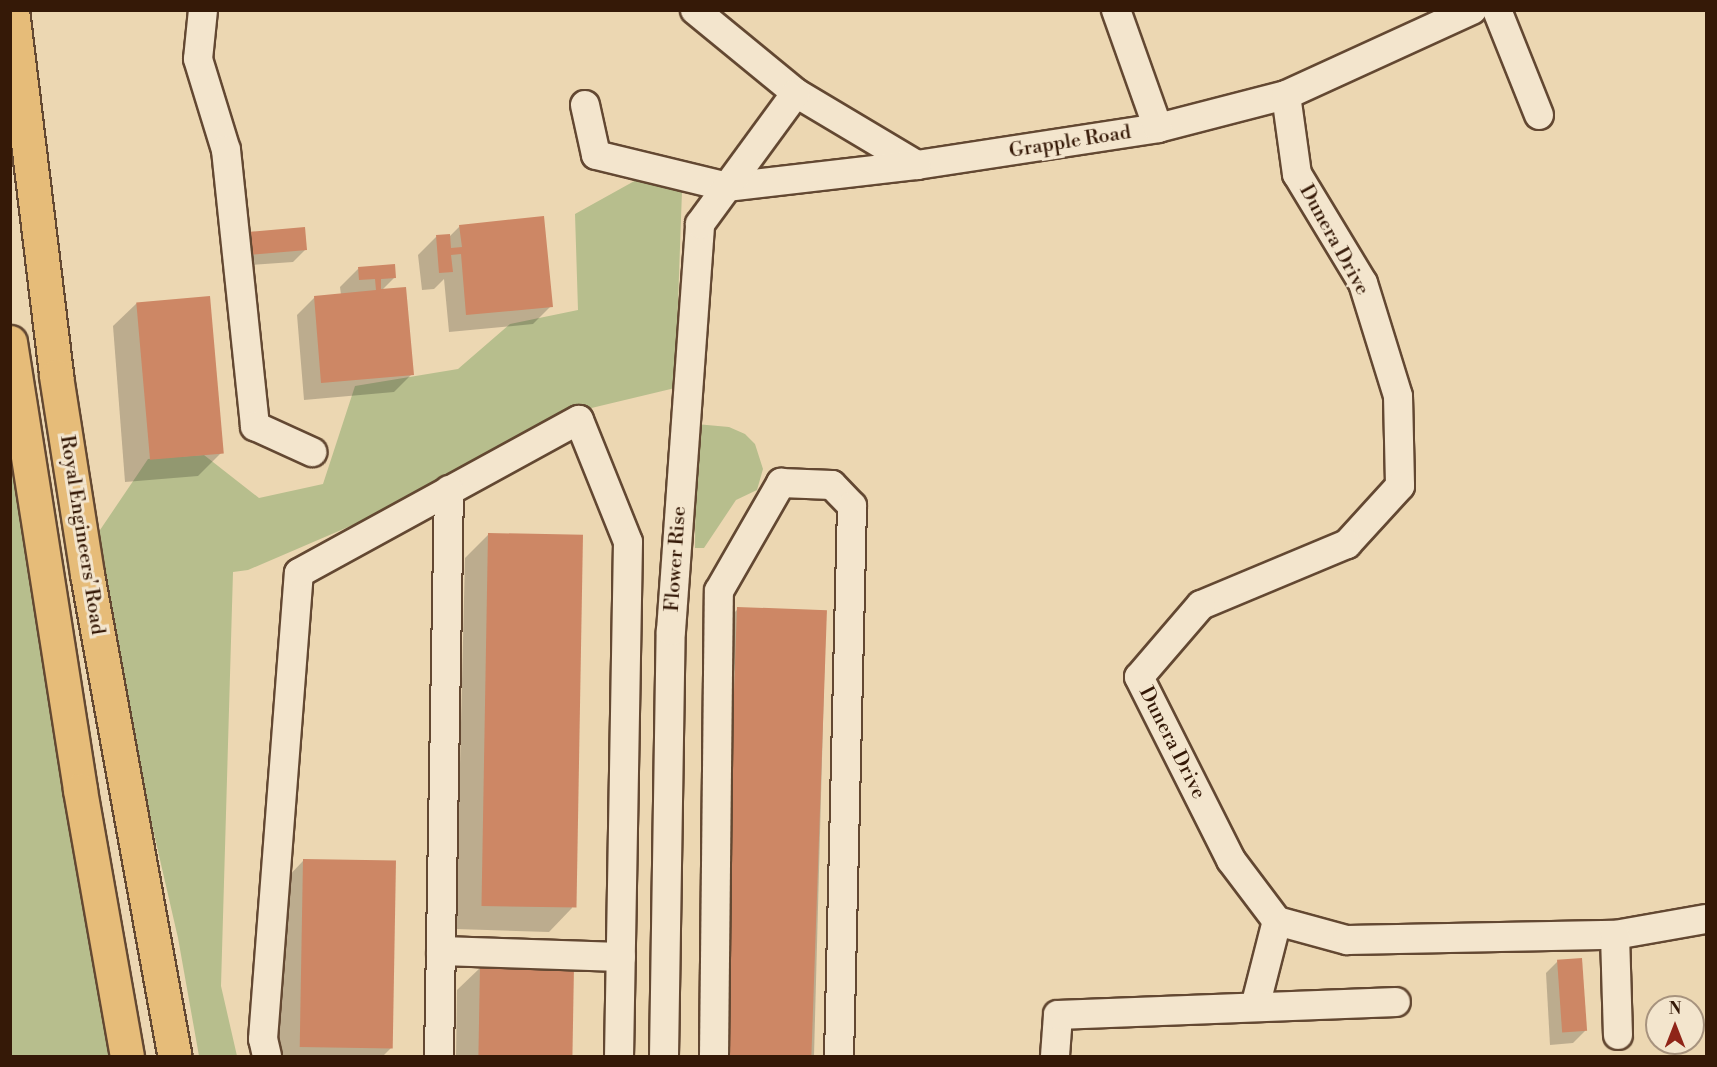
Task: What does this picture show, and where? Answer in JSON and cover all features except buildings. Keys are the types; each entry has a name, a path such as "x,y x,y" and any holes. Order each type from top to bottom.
{"highway":[{"name":"Royal Engineers' Road","path":"12,10 56,376 87,574 175,1056"},
{"name":"Royal Engineers' Road","path":"10,342 80,790 127,1056"}],"street":[{"path":"203,10 198,59 226,150 255,426 312,452"},
{"path":"695,10 796,93 917,165"},
{"path":"1116,10 1158,128"},
{"name":"Grapple Road","path":"727,187 917,165 1158,128 1286,95 1472,10"},
{"path":"1497,10 1539,115"},
{"name":"Flower Rise","path":"664,1056 671,631 700,224 796,93"},
{"name":"Dunera Drive","path":"1277,921 1231,860 1139,677 1201,605 1347,544 1400,486 1398,396 1363,283 1297,174 1286,95"},
{"path":"585,105 596,155 727,187"},
{"path":"267,1056 263,1039 298,573 579,420 628,542 619,1056"},
{"path":"714,1056 719,591 781,483 832,485 852,506 839,1056"},
{"path":"439,1056 449,490"},
{"path":"1255,1007 1277,921 1347,940 1615,935 1707,919"},
{"path":"1615,935 1618,1035"},
{"path":"441,951 621,957"},
{"path":"1055,1056 1058,1015 1396,1002"}],"green space":[{"path":"638,179 682,191 675,388 558,416 390,509 248,570 233,572 221,986 237,1056 199,1056 178,938 143,786 98,533 148,459 204,455 259,498 323,484 355,386 458,369 510,324 578,310 575,214"},
{"path":"696,424 729,427 745,434 755,444 763,469 757,490 736,500 704,548 695,548"},
{"path":"10,460 87,915 115,1056 11,1056"}]}
